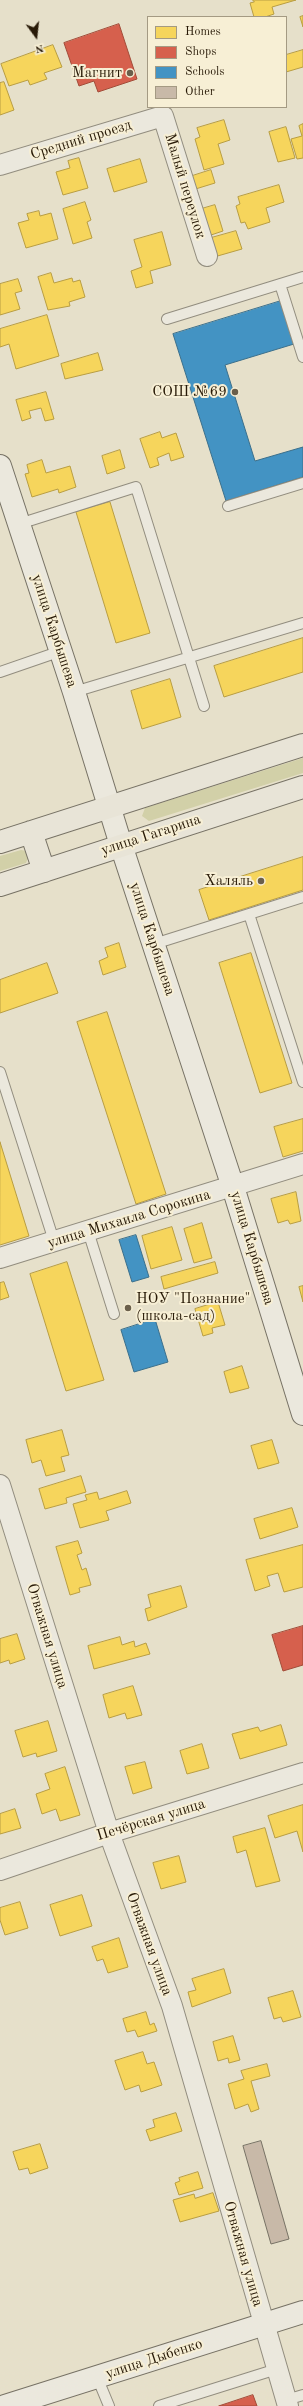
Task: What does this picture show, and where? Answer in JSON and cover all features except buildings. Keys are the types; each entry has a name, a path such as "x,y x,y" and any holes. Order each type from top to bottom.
{"main road":[{"path":"0,842 303,745"},
{"name":"улица Гагарина","path":"0,885 303,787"},
{"path":"31,832 44,871"}],"street":[{"name":"Средний проезд","path":"0,165 164,111"},
{"name":"Малый переулок","path":"164,111 207,256"},
{"name":"улица Карбышева","path":"0,466 61,651 109,808 233,1187 303,1414"},
{"name":"улица Михаила Сорокина","path":"0,1258 233,1187 303,1164"},
{"name":"Отважная улица","path":"0,1485 108,1833 172,2006 263,2324 277,2369 292,2400"},
{"name":"Печёрская улица","path":"0,1870 108,1833 303,1773"},
{"name":"улица Дыбенко","path":"5,2406 303,2312"}],"lane":[{"path":"167,319 303,277"},
{"path":"280,284 303,357"},
{"path":"228,506 303,483"},
{"path":"19,524 136,487 204,706"},
{"path":"74,692 303,623"},
{"path":"0,672 61,651"},
{"path":"154,944 303,897"},
{"path":"249,914 303,1082"},
{"path":"0,1072 54,1241"},
{"path":"88,1231 114,1314"},
{"path":"159,2406 277,2369"},
{"path":"97,2377 108,2406"}],"shaded area":[{"path":"303,758 303,773 149,821 142,816 145,808"},
{"path":"21,850 26,851 28,858 26,863 0,871 0,856"}],"place":[{"name":"Магнит","path":"130,73"},
{"name":"СОШ №69","path":"235,392"},
{"name":"Халяль","path":"261,881"},
{"name":"НОУ \"Познание\" (школа-сад)","path":"128,1308"}]}
